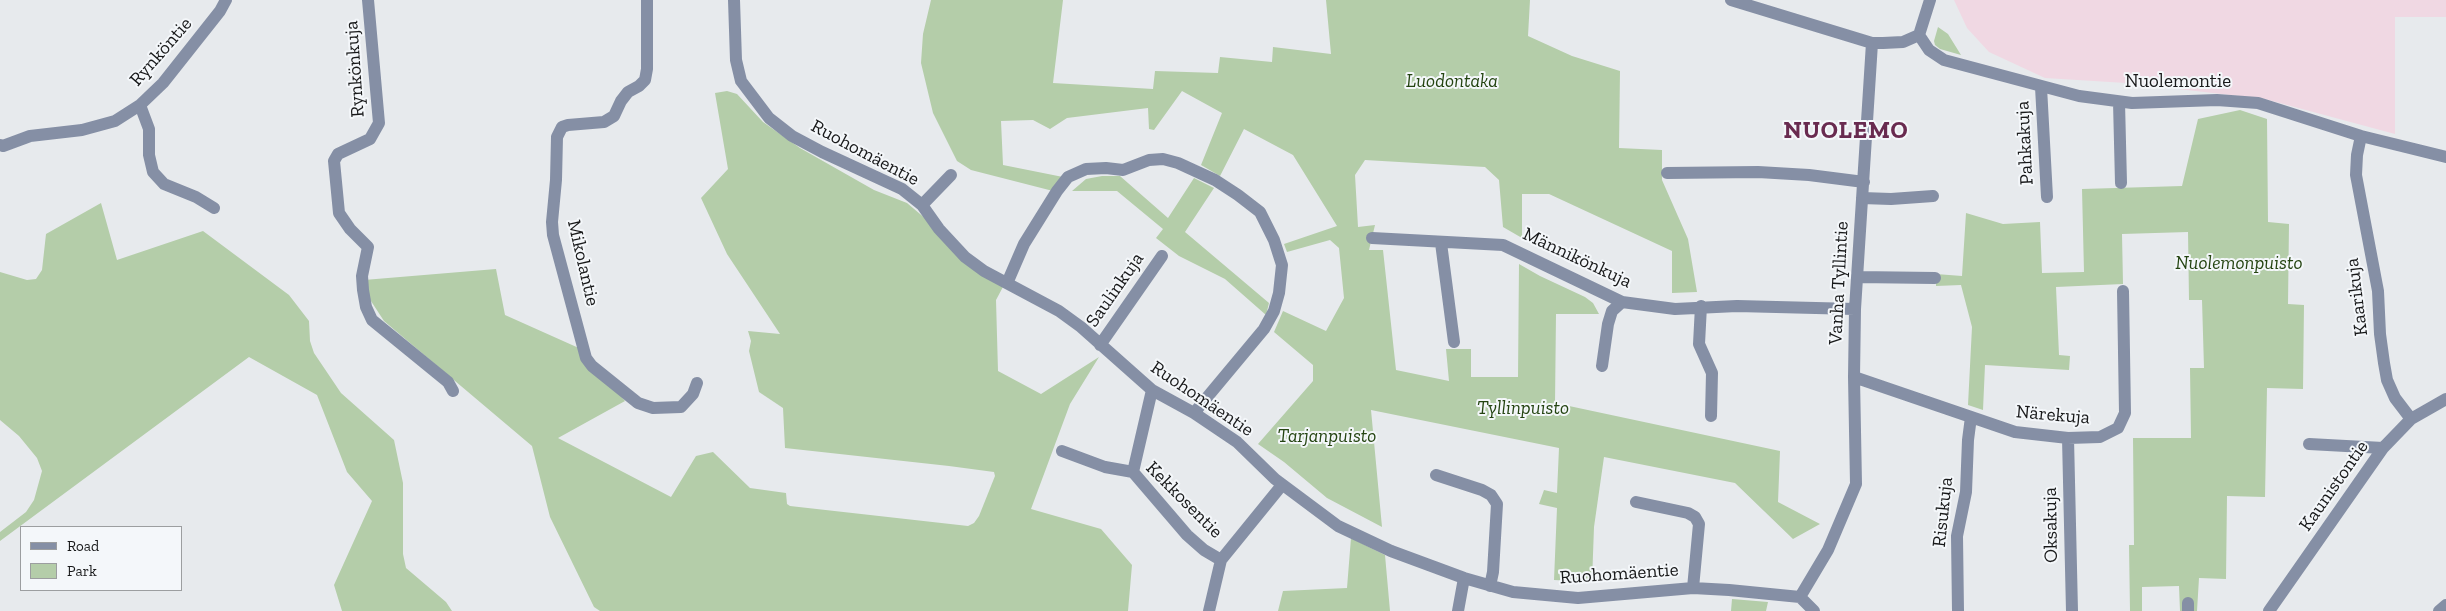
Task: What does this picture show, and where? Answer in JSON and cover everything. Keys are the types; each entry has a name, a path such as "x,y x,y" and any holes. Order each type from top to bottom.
{"street":[{"name":"Rynköntie","path":"1,147 30,136 82,130 115,121 140,105 163,83 226,0"},
{"name":"Rynkönkuja","path":"368,0 379,123 370,139 338,154 334,161 339,213 350,229 368,247 362,276 362,290 366,307 372,320 448,382 453,391"},
{"name":"Mikolantie","path":"647,0 647,69 644,80 640,86 628,92 621,101 614,116 600,123 568,125 562,128 557,137 556,180 552,222 553,235 586,358 592,366 638,403 653,408 681,407 693,394 696,383"},
{"name":"Ruohomäentie","path":"734,0 736,60 742,81 769,118 799,140 902,189 922,205 939,229 966,257 984,271 1059,310 1152,390 1194,413 1237,442 1282,485 1338,526 1392,551 1464,578 1534,596 1578,598 1693,588 1800,597"},
{"path":"1730,0 1872,42 1902,42 1919,35 1930,0"},
{"name":"Nuolemontie","path":"1919,35 1933,54 1944,60 2079,96 2119,102 2242,101 2258,103 2361,136 2446,158"},
{"name":"Vanha Tyllintie","path":"1800,597 1828,550 1856,484 1855,309 1872,42"},
{"name":"Pahkakuja","path":"2041,87 2047,197"},
{"path":"2119,102 2121,183"},
{"path":"140,105 148,130 149,155 153,172 164,184 196,197 214,208"},
{"name":"Kaarikuja","path":"2361,136 2357,155 2356,175 2378,284 2380,334 2387,380 2395,398 2411,418"},
{"path":"1008,282 1024,244 1057,191 1068,178 1086,169 1106,168 1123,170 1149,160 1163,159 1178,163 1215,180 1238,195 1260,212 1274,240 1282,265 1279,293 1274,311 1264,329 1194,413"},
{"path":"1667,173 1758,172 1809,175 1864,182"},
{"path":"922,205 951,175"},
{"path":"1862,198 1891,199 1933,196"},
{"name":"Männikönkuja","path":"1372,238 1503,245 1622,302 1675,309 1701,306 1855,309"},
{"path":"1441,243 1454,342"},
{"name":"Saulinkuja","path":"1100,345 1162,256"},
{"path":"1857,277 1935,278"},
{"name":"Närekuja","path":"1854,378 2015,432 2068,438 2100,437 2118,428 2123,419 2123,291"},
{"path":"1602,366 1608,324 1612,311 1622,302"},
{"path":"1701,306 1699,344 1712,373 1710,416"},
{"path":"1133,472 1152,390"},
{"name":"Kaunistontie","path":"2269,611 2383,448 2411,418 2446,399"},
{"name":"Risukuja","path":"1958,611 1957,536 1966,492 1971,417"},
{"name":"Oksakuja","path":"2068,438 2072,611"},
{"path":"2309,444 2383,448"},
{"name":"Kekkosentie","path":"1062,451 1105,468 1133,472 1187,534 1204,550 1221,560"},
{"path":"1436,475 1482,490 1491,496 1497,504 1493,572 1490,586"},
{"path":"1209,611 1221,560 1282,485"},
{"path":"1636,502 1688,513 1695,517 1699,524 1693,588"},
{"path":"1458,611 1464,578"},
{"path":"1800,597 1814,611"},
{"path":"2439,611 2446,605"}],"shaded area":[{"path":"1954,0 2446,0 2446,17 2395,17 2395,134 2265,99 2126,83 2045,78 1989,52 1967,28"}],"green space":[{"path":"931,0 1063,0 1053,83 1153,89 1155,71 1218,73 1220,57 1272,62 1273,47 1331,54 1326,0 1530,0 1528,36 1572,56 1620,71 1619,148 1662,150 1662,180 1688,239 1697,292 1672,293 1672,251 1549,194 1522,194 1522,238 1503,227 1499,180 1485,167 1365,160 1355,175 1358,227 1375,225 1369,250 1383,250 1396,370 1449,381 1446,349 1471,349 1471,377 1518,377 1519,264 1585,297 1593,303 1599,314 1556,314 1555,403 1780,451 1778,502 1820,524 1793,539 1735,483 1604,457 1594,527 1592,582 1554,580 1557,508 1539,504 1544,490 1557,493 1559,448 1371,410 1382,527 1327,498 1284,462 1258,444 1313,381 1313,365 1274,332 1283,311 1326,331 1344,298 1339,248 1330,240 1287,252 1284,244 1337,226 1293,155 1244,129 1220,176 1201,165 1222,113 1182,91 1154,130 1149,129 1148,108 1067,118 1050,129 1033,120 1001,121 1003,165 1063,177 1053,191 971,170 957,161 933,113 921,63 923,34"},
{"path":"1938,27 1948,34 1961,55 1940,49 1935,45 1934,41"},
{"path":"727,91 737,94 763,122 800,148 874,190 907,203 1004,285 996,300 998,371 1041,394 1099,357 1070,404 1031,509 1101,529 1132,565 1128,611 600,611 594,607 550,517 532,446 384,321 369,298 364,280 496,269 505,315 581,349 625,401 558,438 671,497 696,456 713,452 750,488 786,493 787,504 790,506 968,526 974,523 979,516 995,476 994,472 949,466 785,448 783,408 759,392 749,351 751,341 748,331 780,334 727,254 701,198 728,169 715,93"},
{"name":"Nuolemonpuisto","path":"2240,110 2267,119 2268,222 2289,224 2288,304 2304,305 2303,389 2267,388 2265,497 2227,496 2226,579 2199,578 2197,611 2180,611 2179,586 2142,587 2142,611 2130,611 2129,545 2134,545 2133,438 2191,438 2190,368 2204,368 2202,300 2189,300 2188,232 2122,234 2123,284 2056,287 2059,355 2070,356 2069,370 1985,365 1983,410 1968,405 1972,327 1961,285 1936,286 1936,274 1962,276 1966,213 2003,224 2040,222 2042,273 2084,272 2082,189 2182,186 2198,119"},
{"path":"1102,176 1120,176 1168,218 1194,178 1214,188 1185,232 1269,303 1266,315 1225,279 1179,256 1156,238 1163,229 1117,191 1072,191 1086,179"},
{"path":"101,203 117,260 203,231 289,295 309,321 310,341 314,353 341,393 394,440 403,483 403,554 406,568 446,602 452,611 342,611 334,585 372,501 347,472 317,395 249,357 0,541 0,532 26,512 34,500 42,471 37,458 19,436 0,420 0,272 27,280 36,279 42,270 46,234"},
{"path":"1351,538 1385,555 1390,611 1278,611 1283,591 1347,588"},
{"path":"1732,599 1768,602 1766,611 1731,611"}],"district":[{"name":"NUOLEMO","path":"1846,131"}],"park label":[{"name":"Luodontaka","path":"1452,82"},
{"name":"Tyllinpuisto","path":"1523,409"},
{"name":"Tarjanpuisto","path":"1327,437"}]}
